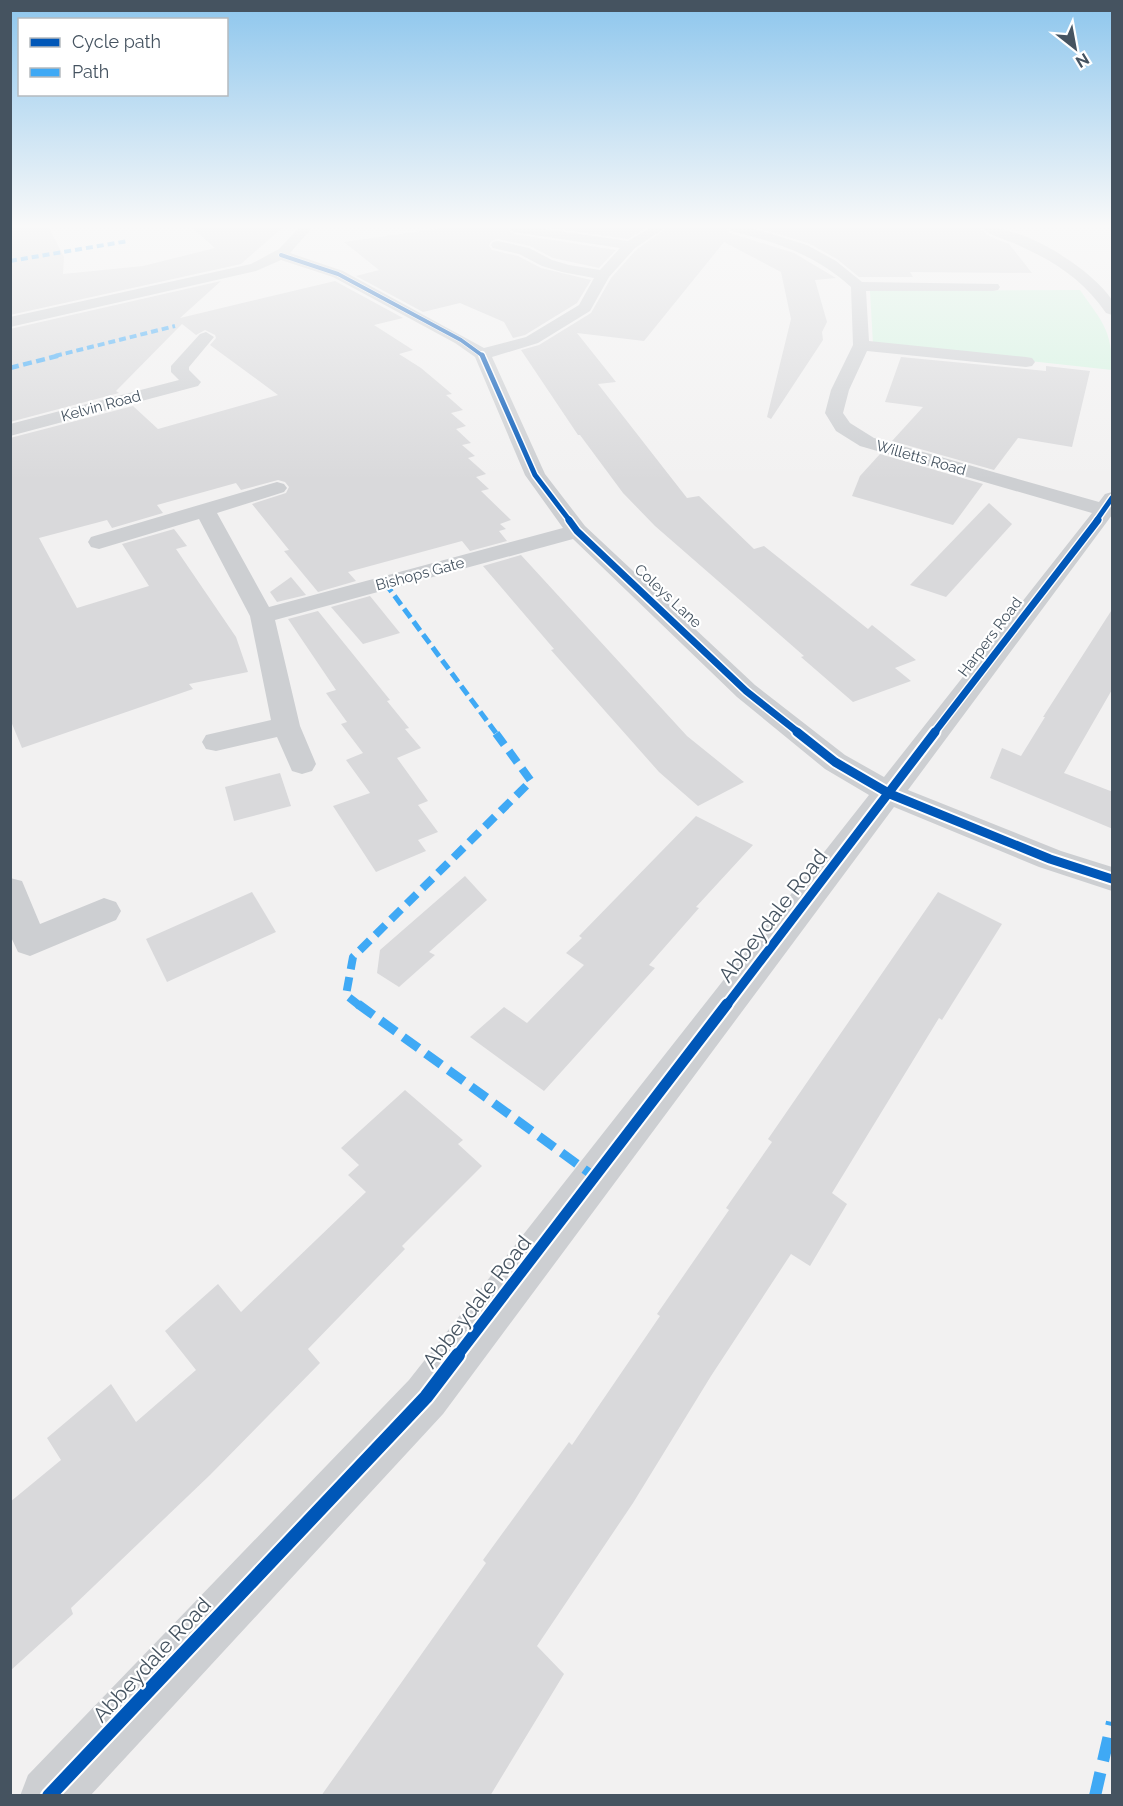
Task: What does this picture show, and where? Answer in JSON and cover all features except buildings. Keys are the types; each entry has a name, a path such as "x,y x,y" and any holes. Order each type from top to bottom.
{"street":[{"path":"10,322 53,312"},
{"path":"409,312 482,354 532,340 578,312"},
{"name":"Willetts Road","path":"859,312 861,345 840,390 834,413 843,427 867,442 1109,504"},
{"name":"Kelvin Road","path":"10,430 198,386 180,372 180,366 206,337"},
{"path":"861,345 1026,362"},
{"name":"Coleys Lane","path":"482,354 535,475 577,531 746,691 835,762 890,794 1050,859 1113,879"},
{"path":"99,542 277,488"},
{"name":"Harpers Road","path":"890,794 1109,504"},
{"path":"205,510 262,616 286,726 302,764"},
{"name":"Bishops Gate","path":"262,616 577,531"},
{"path":"216,742 286,726"},
{"name":"Abbeydale Road","path":"49,1796 426,1397 890,794"},
{"path":"10,890 30,942 104,911"}],"green space":[{"path":"871,312 1095,312 1108,335 1112,370 873,344"}],"marked path":[{"path":"10,368 175,326"},
{"path":"385,583 531,781 353,957 346,995 595,1177"},
{"path":"1095,1796 1112,1722"}],"cycle path":[{"path":"409,312 482,354 535,475 577,531 746,691 835,762 890,794 1050,859 1112,879"},
{"path":"49,1796 426,1397 1112,498"}]}
